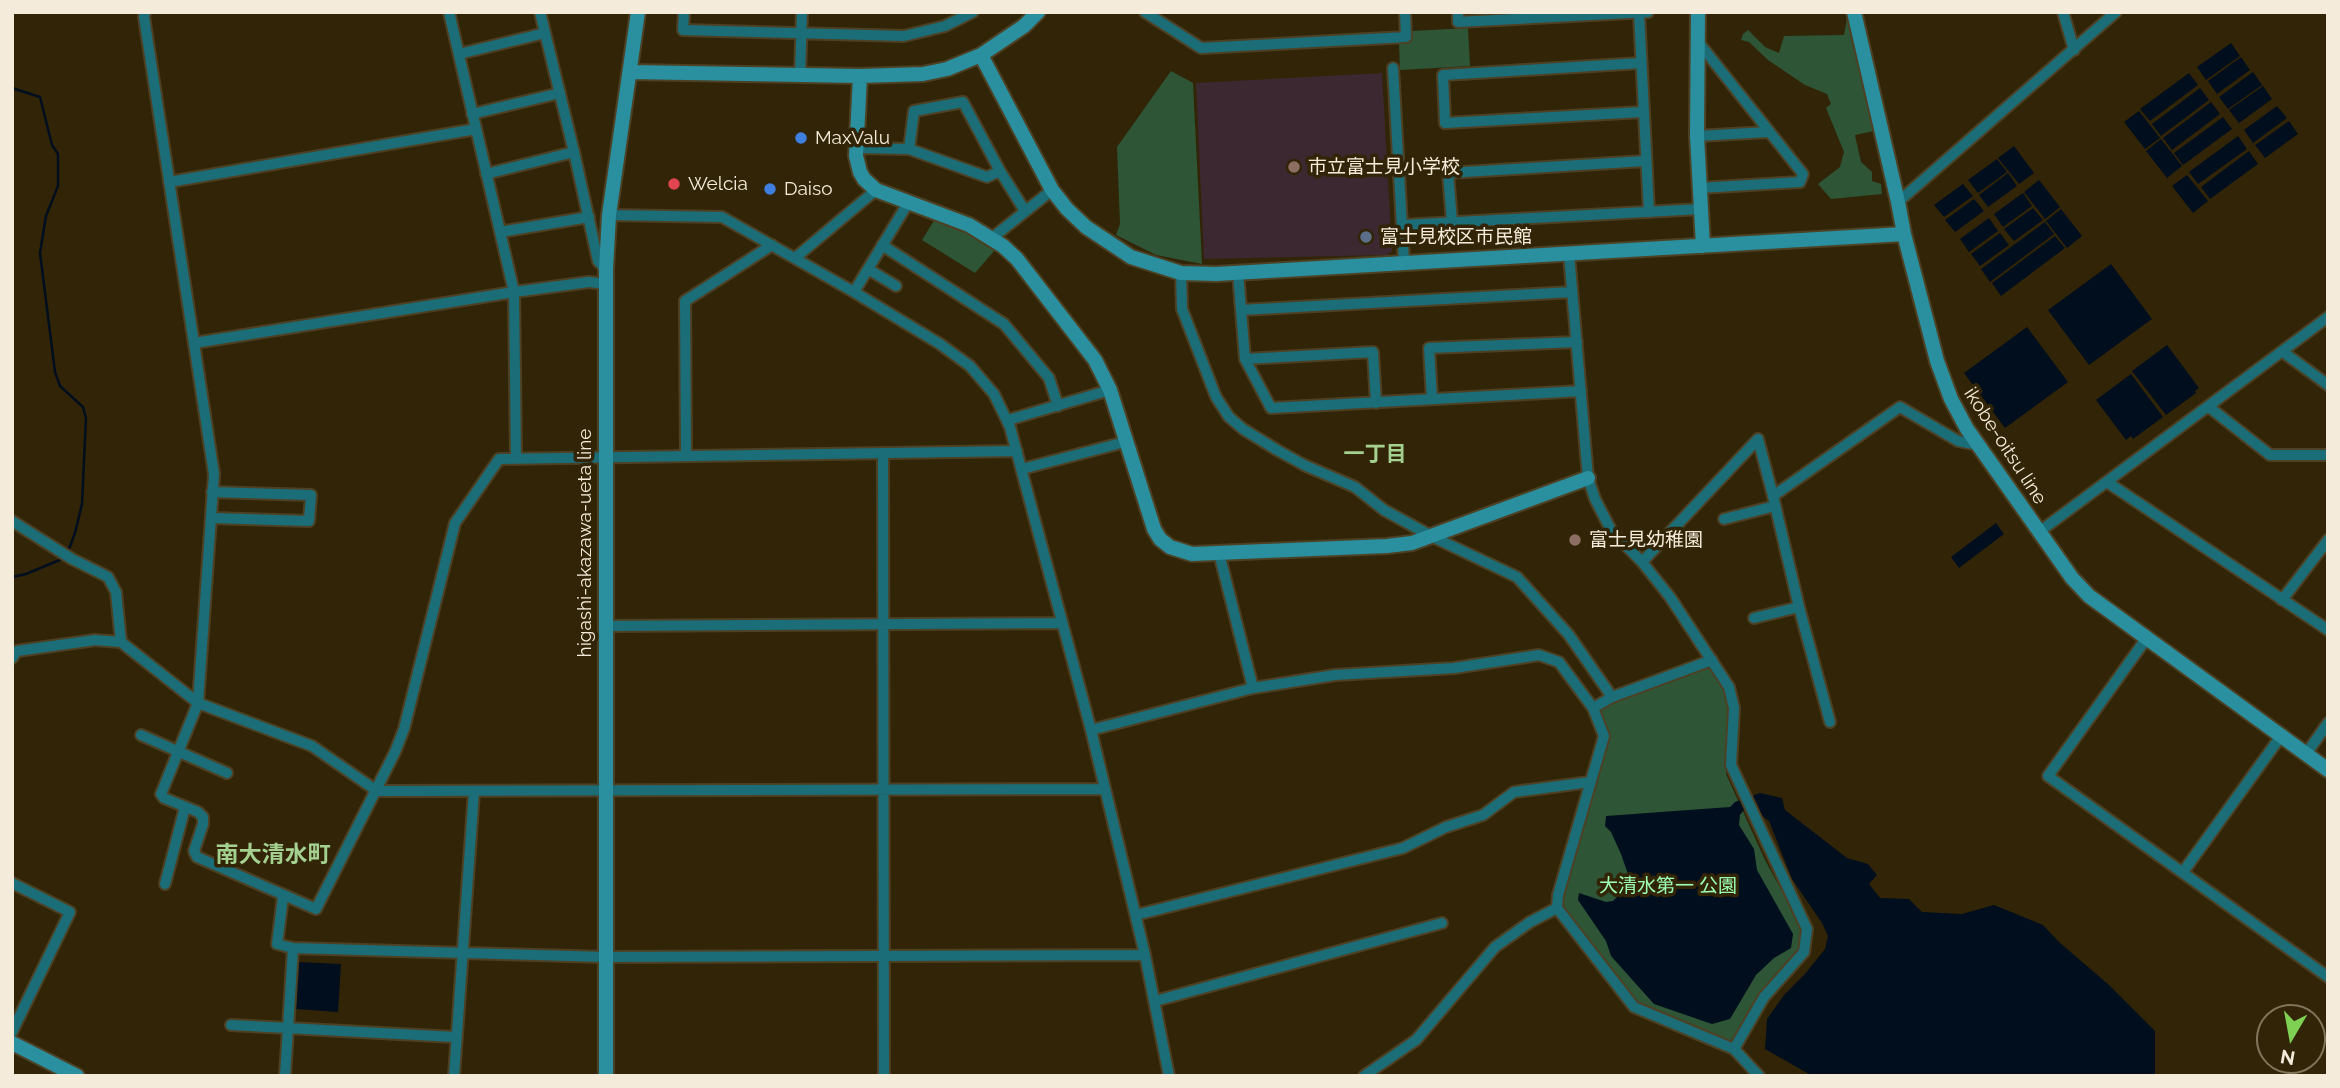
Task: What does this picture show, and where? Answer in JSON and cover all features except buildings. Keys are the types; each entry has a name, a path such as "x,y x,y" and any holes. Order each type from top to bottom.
{"street":[{"path":"145,12 214,474 198,703 162,794 164,798 198,812 203,817 194,851 197,857 283,897 316,909 377,791 404,729 455,523 499,458 1017,451"},
{"path":"449,12 514,292 516,458"},
{"path":"194,343 589,282 606,276 598,261 540,12"},
{"name":"higashi-akazawa-ueta line","path":"606,1076 606,276 609,215 638,12"},
{"path":"684,12 683,30 904,36 945,26 973,12"},
{"path":"800,75 802,12"},
{"path":"630,72 860,76 923,74 947,69 981,55 1014,34 1038,12"},
{"path":"1147,13 1201,48 1406,37 1405,12"},
{"path":"1458,12 1458,22 1648,12"},
{"path":"1698,12 1699,188 1703,246"},
{"name":"ikobe-oitsu line","path":"1854,12 1899,202 1904,234 1943,380 1978,445 2072,578 2089,596 2328,770"},
{"path":"2063,12 2074,50"},
{"path":"1899,202 2116,12"},
{"path":"1639,13 1649,212"},
{"path":"458,54 545,33"},
{"path":"1699,43 1803,174 1800,182 1699,188"},
{"path":"981,55 1052,190 1086,227 1108,243 1145,262 1181,273 1238,273 1904,234"},
{"path":"1641,63 1443,75 1445,123 1642,112"},
{"path":"1393,68 1404,262"},
{"path":"860,76 857,148 860,172 876,190 969,225 992,238 1017,259 1085,345 1110,390 1154,529 1160,539 1180,551 1192,554 1412,543 1588,478"},
{"path":"472,114 560,93"},
{"path":"909,149 914,111 963,102 1025,211"},
{"path":"169,182 476,130"},
{"path":"1698,136 1768,132"},
{"path":"857,148 909,149 987,177 1000,171"},
{"path":"486,174 574,152"},
{"path":"1452,222 1448,173 1645,162"},
{"path":"795,258 876,190"},
{"path":"992,238 1052,190"},
{"path":"854,292 908,203"},
{"path":"1402,225 1701,209"},
{"path":"609,215 722,217 940,344 970,366 994,394 1008,420 1017,451 1091,730 1136,915 1169,1076"},
{"path":"500,232 589,217"},
{"path":"686,456 685,301 772,245"},
{"path":"882,245 1004,324 1049,378 1058,406"},
{"path":"1569,254 1588,478 1611,530 1642,562 1670,597 1729,687 1734,708 1731,765 1807,929 1804,952 1764,997 1734,1049"},
{"path":"868,269 896,286"},
{"path":"1181,273 1182,309 1216,397 1229,417 1242,429 1304,466 1355,487 1384,510 1517,577 1569,635 1612,697"},
{"path":"1238,273 1245,359 1271,408 1581,391"},
{"path":"1241,310 1572,292"},
{"path":"2039,532 2328,317"},
{"path":"1432,399 1429,348 1577,342"},
{"path":"1245,359 1373,352 1376,402"},
{"path":"2283,352 2328,385"},
{"path":"1008,420 1110,390"},
{"path":"1724,519 1774,501 1900,407 1958,441 1978,445"},
{"path":"2209,407 2270,455 2328,455"},
{"path":"1642,562 1758,439 1830,722"},
{"path":"1022,469 1125,442"},
{"path":"883,454 884,1076"},
{"path":"2107,482 2328,630"},
{"path":"211,518 309,521 312,495 212,492"},
{"path":"12,522 108,578 116,592 121,642"},
{"path":"2282,600 2328,540"},
{"path":"1219,553 1253,688"},
{"path":"1754,618 1800,607"},
{"path":"604,626 1062,623"},
{"path":"2146,639 2048,776 2328,977"},
{"path":"12,658 17,651 95,640 121,642 198,703 312,746 377,791 1104,789"},
{"path":"1091,730 1253,688 1335,675 1454,668 1539,655 1559,662 1593,708 1604,736 1558,895 1557,908 1634,1007 1734,1049 1759,1076"},
{"path":"1593,708 1612,697 1712,660"},
{"path":"2306,754 2328,723"},
{"path":"141,735 227,773"},
{"path":"2183,872 2281,736"},
{"path":"1136,915 1403,848 1446,827 1483,815 1514,792 1590,782"},
{"path":"454,1076 474,791"},
{"path":"165,884 185,807"},
{"path":"12,883 70,912 12,1032"},
{"path":"283,897 277,944 293,948 605,957 1145,955"},
{"path":"1364,1076 1416,1040 1495,947 1530,922 1557,908"},
{"path":"1155,1002 1442,923"},
{"path":"285,1076 293,948"},
{"path":"232,1025 455,1037"},
{"path":"12,1043 77,1076"}],"shaded area":[{"name":"市立富士見小学校","path":"1382,73 1392,251 1387,255 1204,259 1196,83"}],"green space":[{"path":"1851,17 1874,131 1855,135 1861,162 1872,172 1872,181 1881,184 1882,194 1831,199 1818,184 1840,167 1844,152 1826,108 1831,104 1827,94 1805,85 1768,60 1749,42 1741,40 1748,30 1765,47 1779,53 1784,36 1844,35 1847,18"},
{"path":"1468,28 1470,66 1400,70 1399,42 1412,41 1412,31"},
{"path":"1171,71 1193,83 1202,264 1156,255 1116,235 1120,224 1117,147"},
{"path":"935,219 972,233 995,250 975,273 922,240"},
{"name":"大清水第一 公園","path":"1711,667 1724,688 1728,704 1726,774 1765,860 1801,926 1798,952 1764,991 1731,1042 1635,1005 1561,907 1561,895 1610,735 1601,715 1601,708"}],"water":[{"path":"2231,43 2240,56 2206,80 2197,67"},
{"path":"2241,57 2250,70 2217,94 2208,81"},
{"path":"2253,72 2262,85 2228,109 2219,97"},
{"path":"2189,73 2198,85 2150,121 2140,109"},
{"path":"2263,86 2272,99 2239,123 2229,110"},
{"path":"2200,88 2209,100 2161,136 2152,124"},
{"path":"2211,102 2220,114 2172,150 2163,138"},
{"path":"2277,106 2287,118 2253,143 2244,130"},
{"path":"2139,111 2160,138 2145,149 2124,122"},
{"path":"2223,117 2232,129 2183,165 2174,153"},
{"path":"2289,121 2298,134 2265,158 2255,145"},
{"path":"2238,136 2247,149 2198,184 2189,172"},
{"path":"2161,139 2182,166 2167,178 2146,151"},
{"path":"2014,146 2034,173 2019,184 1998,158"},
{"path":"2249,151 2258,164 2210,199 2201,187"},
{"path":"1997,159 2007,172 1978,193 1968,180"},
{"path":"2008,173 2017,186 1988,207 1979,195"},
{"path":"2187,175 2208,201 2193,213 2172,186"},
{"path":"2039,180 2060,207 2045,219 2024,192"},
{"path":"1963,184 1973,196 1944,217 1934,205"},
{"path":"2023,193 2032,206 2003,227 1994,214"},
{"path":"1974,199 1984,211 1955,232 1945,220"},
{"path":"2033,208 2043,220 2014,241 2004,229"},
{"path":"2061,209 2082,236 2067,248 2046,221"},
{"path":"1989,218 1998,231 1969,252 1960,239"},
{"path":"2045,222 2054,234 1990,282 1981,269"},
{"path":"2000,233 2009,245 1980,266 1971,254"},
{"path":"2055,236 2065,248 2001,296 1992,283"},
{"path":"2111,264 2152,319 2089,365 2048,310"},
{"path":"2027,327 2068,382 2005,428 1964,373"},
{"path":"2167,345 2199,388 2166,415 2132,371"},
{"path":"2131,374 2163,417 2133,439 2131,436 2126,440 2096,400"},
{"path":"1996,523 2004,534 1959,568 1951,557"},
{"path":"1760,793 1782,798 1785,810 1847,858 1868,864 1877,875 1869,884 1880,898 1909,899 1922,912 1962,914 1994,905 2043,925 2155,1031 2155,1076 1820,1076 1809,1074 1765,1049 1767,1019 1784,995 1825,949 1828,936 1792,879 1769,821 1762,816 1757,804 1746,807 1740,815 1739,825 1754,849 1757,870 1793,934 1791,948 1774,958 1756,975 1730,1019 1712,1024 1654,1004 1611,956 1606,941 1578,900 1579,893 1606,902 1613,901 1629,885 1621,854 1611,832 1605,826 1606,816 1730,807 1735,802"},
{"path":"298,962 341,964 338,1012 296,1009"}],"waterway":[{"path":"12,88 40,97 52,145 58,154 58,186 46,216 40,253 55,372 60,386 83,407 86,418 82,504 69,549"},
{"path":"12,577 62,559"}],"place":[{"name":"MaxValu","path":"801,138"},
{"name":"市立富士見小学校","path":"1294,167"},
{"name":"Welcia","path":"674,184"},
{"name":"Daiso","path":"770,189"},
{"name":"富士見校区市民館","path":"1366,237"},
{"name":"富士見幼稚園","path":"1575,540"}],"district":[{"name":"一丁目","path":"1375,455"},
{"name":"南大清水町","path":"273,855"}]}
